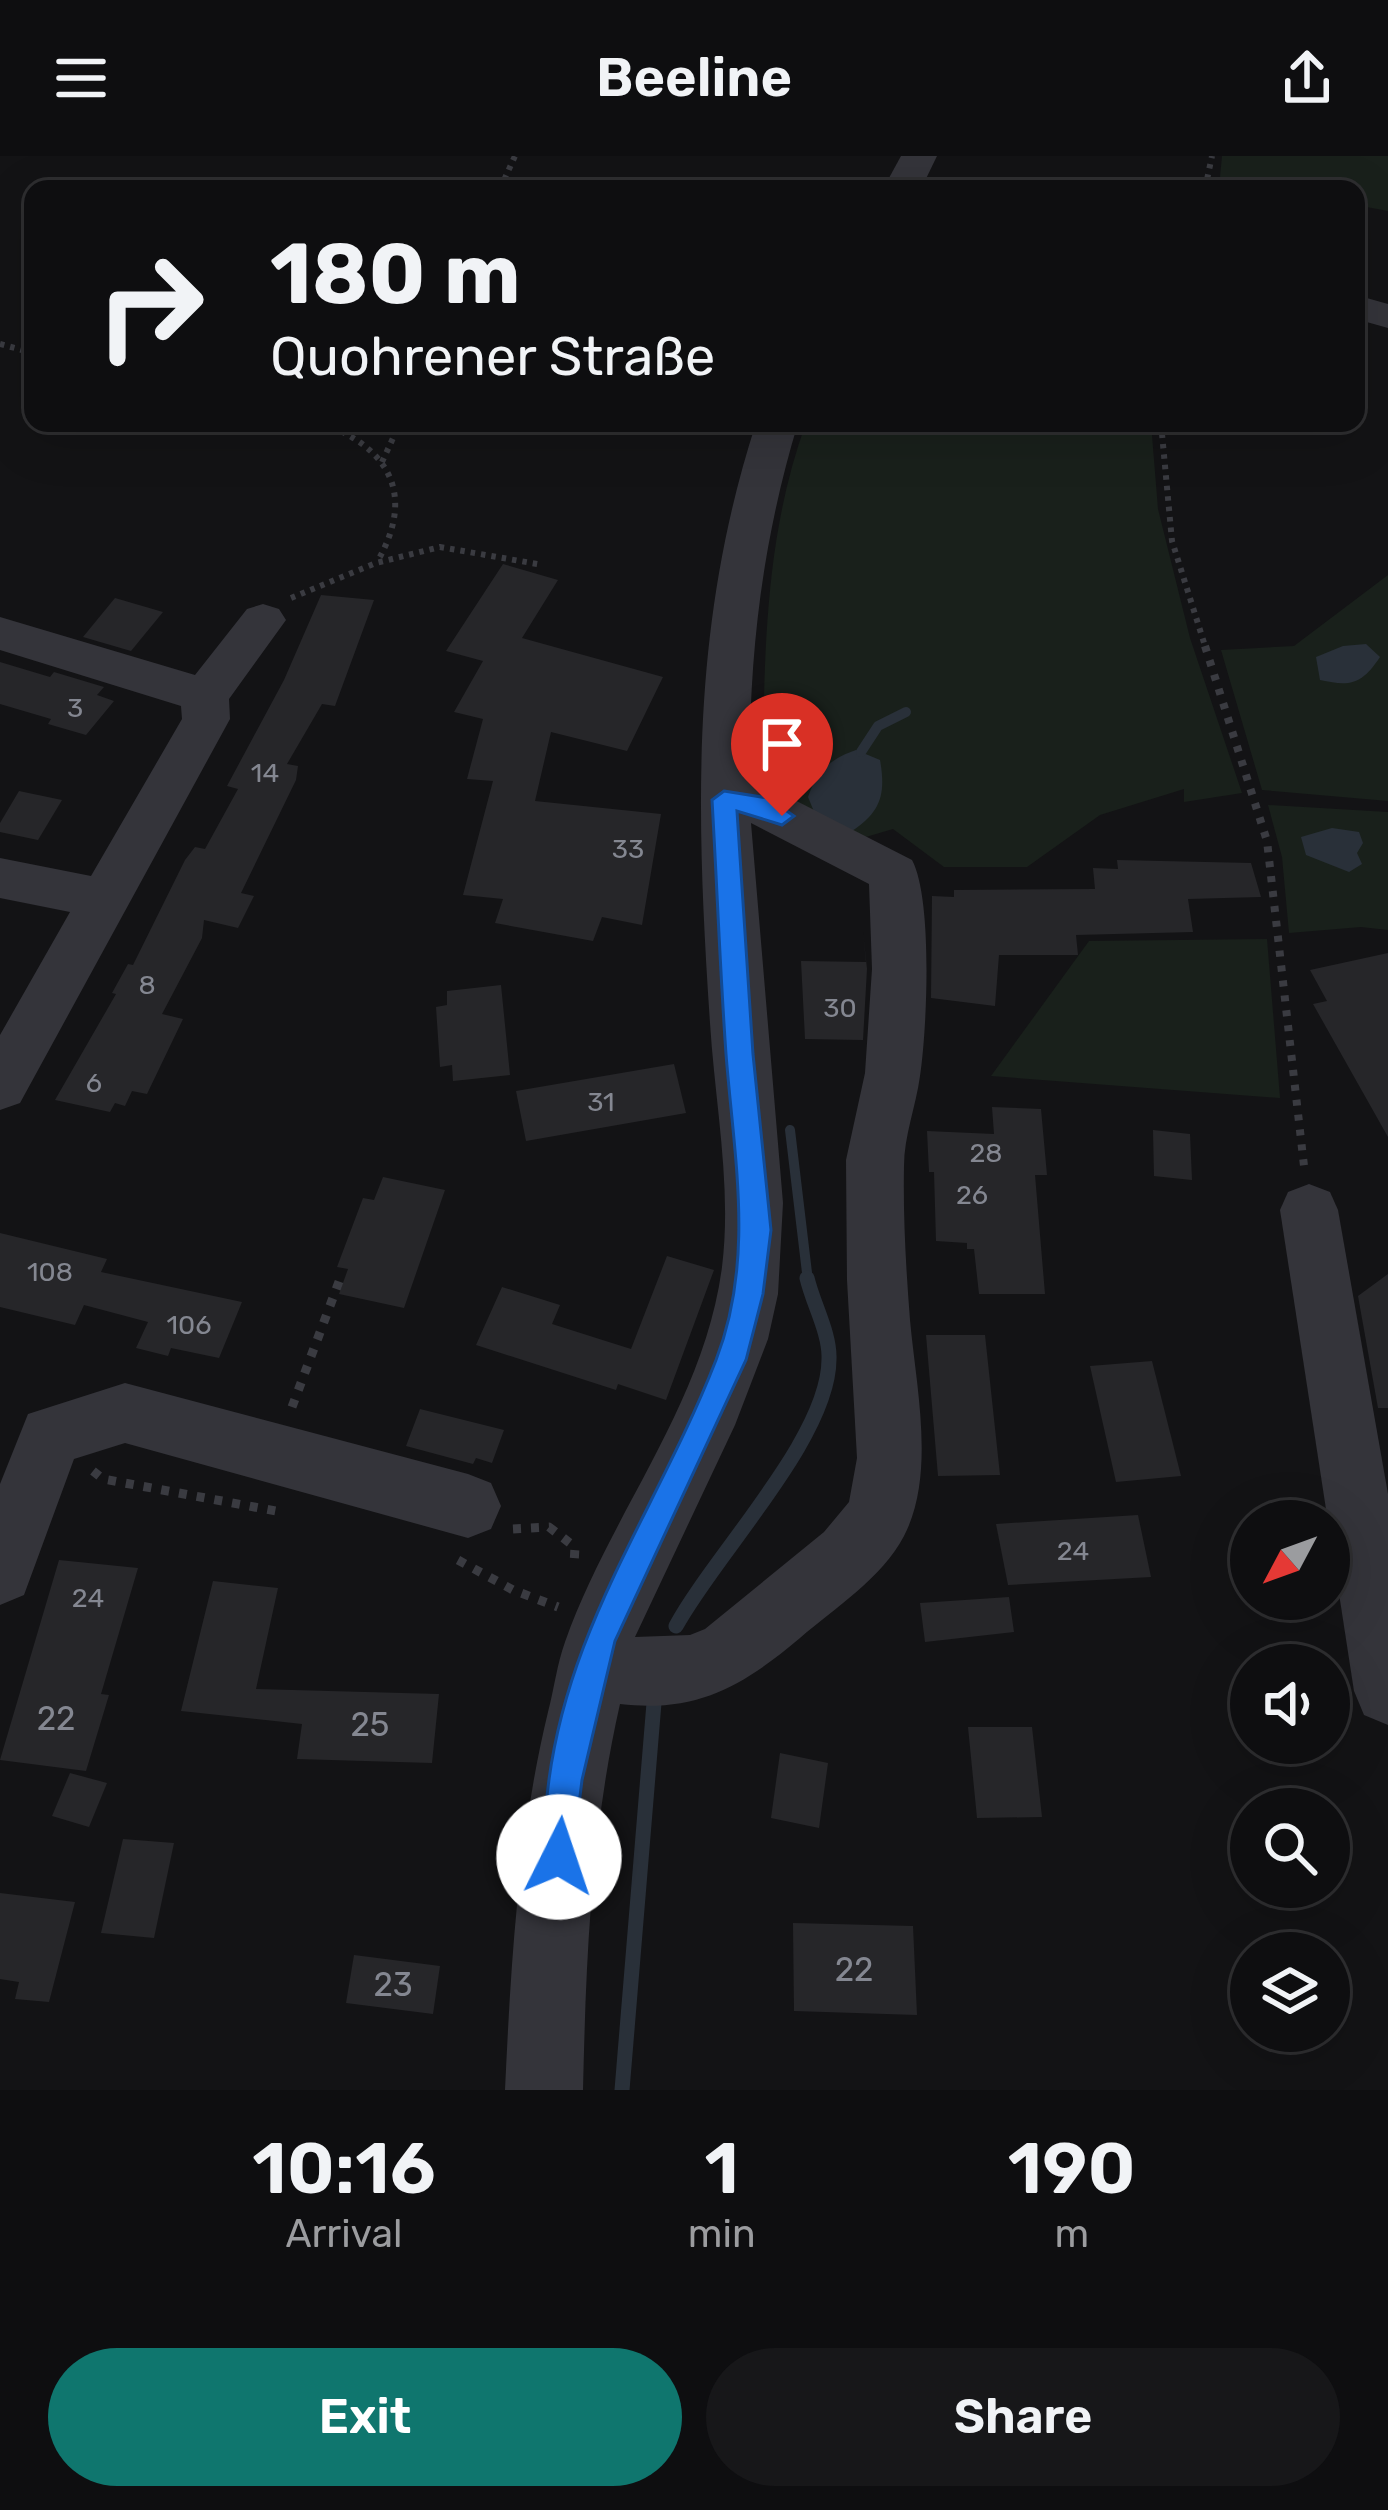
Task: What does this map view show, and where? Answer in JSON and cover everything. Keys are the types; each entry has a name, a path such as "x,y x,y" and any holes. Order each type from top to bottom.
{"street":[{"path":"580,1639 599,1638 731,1360 748,1294 757,1230 739,1054 724,800 726,671 757,475 774,432"},
{"path":"0,1086 206,718 205,696 279,608"},
{"path":"0,633 205,696"},
{"path":"580,1639 646,1673 690,1669 728,1654 847,1555 879,1517 889,1458 877,1280 875,1160 893,1073 899,969 894,874 759,804 724,800"},
{"path":"0,878 105,898"},
{"path":"1309,1210 1388,1691"},
{"path":"0,1572 25,1430 125,1413 458,1528"},
{"path":"544,2090 565,1780 580,1639"}],"path":[{"path":"353,432 382,462 394,492 397,523 376,563"},
{"path":"382,462 396,432"},
{"path":"1162,432 1172,541 1267,842 1309,1210"},
{"path":"279,608 376,563 440,547 543,566"},
{"path":"291,1409 340,1279"},
{"path":"458,1528 513,1590 580,1639"}],"shaded area":[{"path":"1222,156 1388,156 1388,211 1365,207 1365,180 1220,177"},
{"path":"803,432 1152,432 1158,509 1190,638 1242,793 1184,802 1184,789 1100,815 1027,867 944,867 893,829 859,839 763,799 768,609 792,468"},
{"path":"1388,575 1388,801 1262,790 1221,650 1294,646"},
{"path":"1366,644 1380,657 1361,678 1348,683 1320,680 1316,657 1343,646"},
{"path":"856,750 880,760 882,783 875,809 852,831 815,814 808,797 826,767"},
{"path":"1268,805 1388,812 1388,930 1361,927 1289,933 1282,857"},
{"path":"1332,828 1359,832 1363,843 1357,853 1362,864 1349,872 1306,855 1301,837"},
{"path":"1267,939 1280,1098 991,1076 1089,941"}],"building":[{"path":"503,564 558,580 522,638 663,677 627,751 551,732 535,801 661,814 642,925 602,917 593,941 495,923 503,899 463,895 493,781 467,779 483,719 454,712 483,661 446,651"},
{"path":"321,595 374,600 335,706 322,704 287,764 298,766 296,780 241,893 254,896 238,928 204,920 202,938 162,1014 183,1019 147,1094 132,1091 125,1106 115,1103 110,1112 55,1100 116,994 112,993 128,964 133,965 185,860 195,847 205,849 238,789 227,786 284,680"},
{"path":"115,598 163,612 131,651 83,637"},
{"path":"0,662 104,687 97,695 114,701 86,735 48,724 51,719 0,704"},
{"path":"19,791 62,800 38,840 0,832 0,823"},
{"path":"1117,860 1251,863 1261,897 1188,899 1193,932 1076,935 1078,955 999,955 995,1006 931,998 932,896 954,897 954,890 1095,889 1093,868 1118,869"},
{"path":"863,932 867,969 863,1040 805,1039 801,961 866,962"},
{"path":"1388,953 1388,1137 1313,1004 1327,1001 1310,970"},
{"path":"501,985 510,1075 453,1081 452,1065 440,1067 436,1007 447,1005 447,991"},
{"path":"674,1064 686,1113 526,1141 516,1091"},
{"path":"992,1107 1041,1109 1047,1175 1035,1175 1045,1294 979,1294 974,1249 967,1249 967,1243 936,1241 934,1172 929,1172 927,1131 994,1134"},
{"path":"1153,1130 1190,1134 1192,1180 1154,1176"},
{"path":"383,1177 445,1190 404,1308 339,1294 348,1269 337,1267 363,1198 374,1200"},
{"path":"0,1233 107,1259 101,1272 242,1302 219,1358 171,1348 168,1356 136,1348 148,1322 84,1305 75,1325 0,1307"},
{"path":"667,1256 714,1270 666,1400 618,1384 616,1390 476,1345 502,1287 560,1305 552,1324 631,1349"},
{"path":"1388,1274 1388,1408 1378,1408 1358,1296"},
{"path":"926,1335 985,1335 1000,1475 938,1476"},
{"path":"1152,1361 1181,1476 1116,1482 1090,1366"},
{"path":"420,1409 504,1430 492,1463 476,1458 473,1464 406,1446"},
{"path":"1138,1515 1151,1577 1008,1585 996,1524"},
{"path":"59,1560 138,1568 101,1694 109,1695 86,1771 0,1760"},
{"path":"213,1581 278,1588 256,1689 439,1694 432,1763 297,1759 302,1724 181,1711"},
{"path":"1009,1597 1014,1632 925,1642 920,1603"},
{"path":"968,1727 1032,1727 1042,1817 977,1818"},
{"path":"780,1753 828,1763 819,1828 771,1818"},
{"path":"70,1773 107,1783 89,1827 52,1816"},
{"path":"123,1839 174,1843 154,1938 101,1933"},
{"path":"0,1893 75,1902 49,2002 15,1999 19,1982 0,1979"},
{"path":"793,1923 913,1926 917,2015 794,2011"},
{"path":"354,1955 440,1966 433,2014 346,2003"}],"waterway":[{"path":"861,752 878,726 906,712"},
{"path":"790,1130 808,1281"},
{"path":"676,1626 811,1424 824,1390 829,1349 808,1281"},
{"path":"622,2090 654,1703"}],"route":[{"path":"559,1857 565,1780 599,1638 731,1360 748,1294 757,1230 739,1054 724,800 759,804 782,816"}]}
